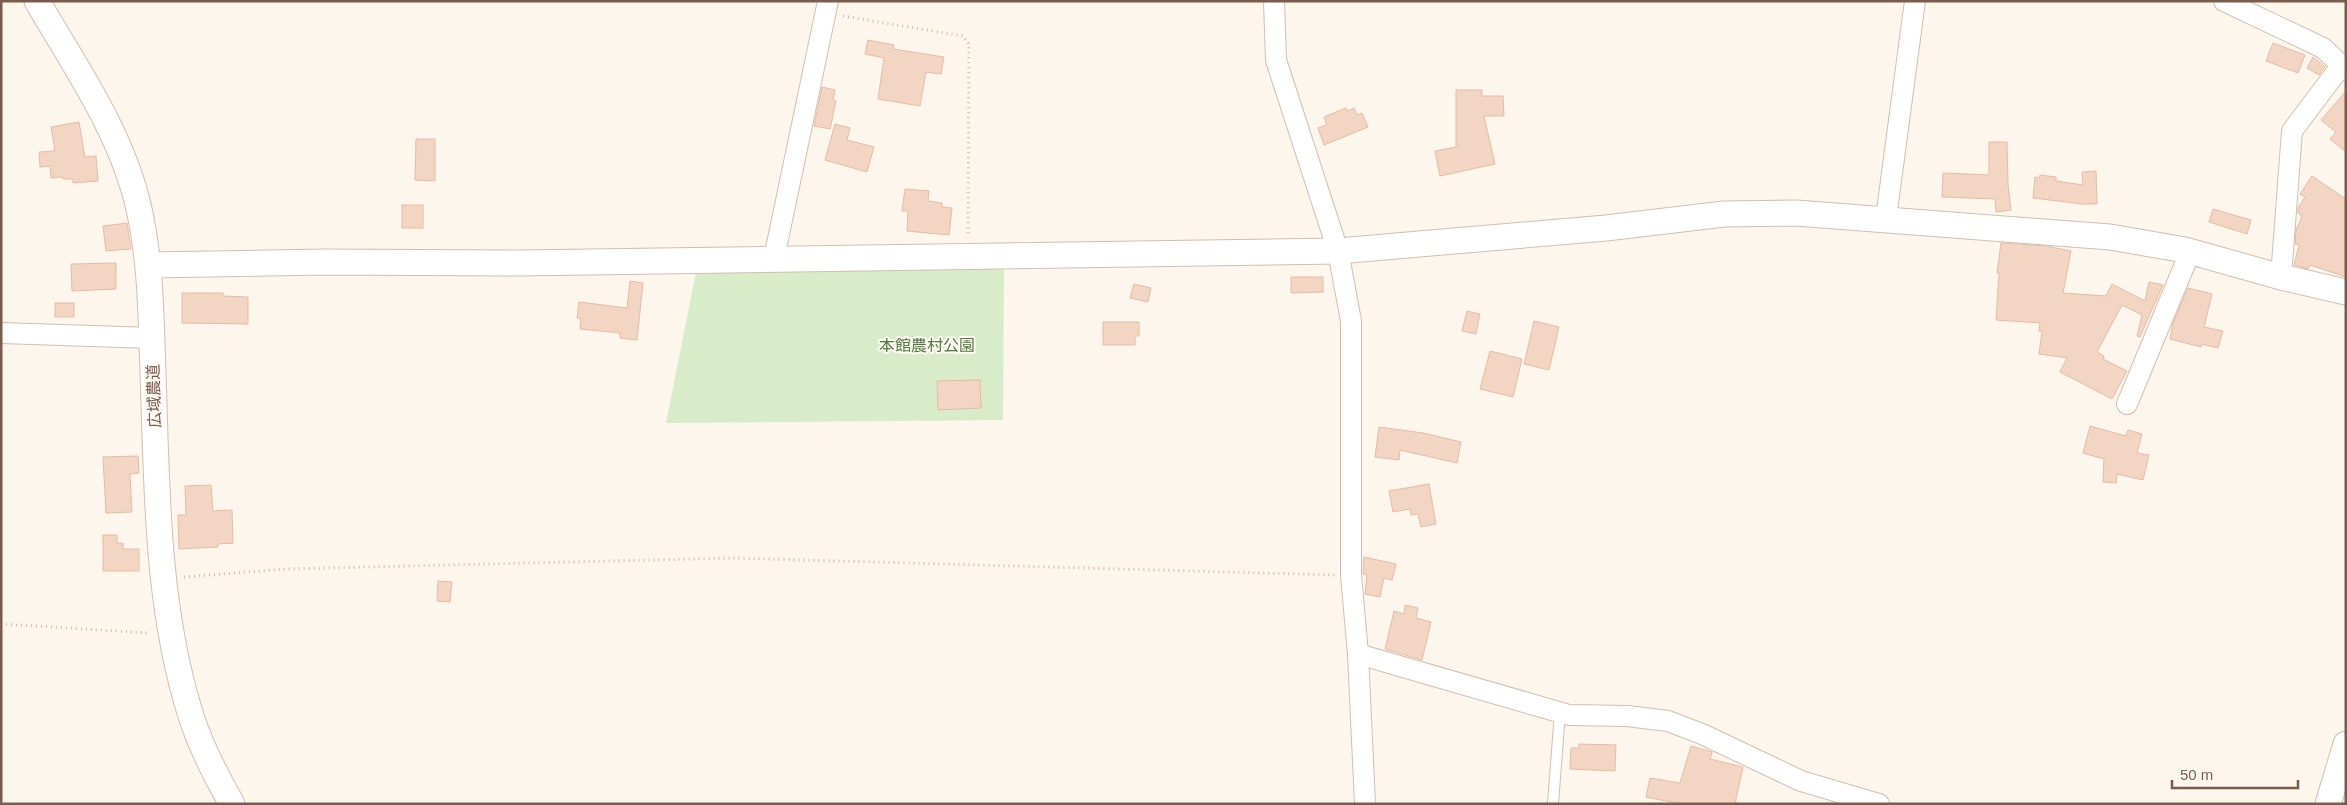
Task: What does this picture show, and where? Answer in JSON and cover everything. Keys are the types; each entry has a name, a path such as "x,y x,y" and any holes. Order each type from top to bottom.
{"street":[{"name":"広域農道","path":"37,1 112,128 139,207 149,265 158,507 170,632 191,716 211,766 232,804"},
{"path":"1274,1 1276,60 1338,251 1351,321 1351,575 1358,654 1365,804"},
{"path":"1886,218 1916,1"},
{"path":"2224,1 2323,48 2344,68 2292,131 2281,277"},
{"path":"774,258 826,7"},
{"path":"149,265 325,262 520,263 1338,251 1606,228 1724,214 1796,212 2110,237 2190,252 2281,277 2346,292"},
{"path":"2127,404 2190,252"},
{"path":"1,333 152,338"},
{"path":"1358,654 1560,712 1668,721 1702,734 1801,781 1878,804"},
{"path":"2328,804 2346,744"}],"lane":[{"path":"1553,804 1560,712"}],"path":[{"path":"826,7 963,36 969,44 968,255"},
{"path":"164,580 201,574 286,569 731,558 1351,575"},
{"path":"1,624 145,634 170,632"}],"green space":[{"name":"本館農村公園","path":"1004,268 1003,420 666,423 696,272"}],"building":[{"path":"868,40 894,45 893,49 944,57 941,74 926,72 920,106 878,99 884,58 865,54"},
{"path":"2273,43 2305,55 2298,73 2266,61"},
{"path":"2313,57 2325,67 2319,75 2307,68"},
{"path":"822,87 835,90 833,100 836,101 830,129 814,126"},
{"path":"1456,90 1482,90 1482,96 1503,96 1504,116 1484,116 1495,164 1440,176 1435,151 1456,147"},
{"path":"2346,91 2346,152 2330,139 2336,132 2321,120"},
{"path":"1346,108 1347,111 1354,108 1357,115 1362,113 1368,127 1324,145 1318,128 1327,125 1324,117"},
{"path":"79,122 85,157 96,156 98,181 73,183 73,179 63,179 63,177 51,178 50,166 40,167 39,152 55,151 51,127"},
{"path":"835,124 850,128 847,140 874,147 867,172 825,160"},
{"path":"416,139 435,139 435,181 415,180"},
{"path":"1989,142 2007,142 2011,210 1996,212 1995,199 1942,197 1943,173 1989,175"},
{"path":"2096,171 2097,204 2033,198 2035,177 2039,178 2040,175 2056,177 2056,181 2083,185 2082,172"},
{"path":"2312,176 2346,199 2346,277 2310,265 2308,269 2294,265 2299,245 2295,244 2296,230 2302,216 2298,213 2298,208 2305,197 2300,194"},
{"path":"905,189 929,191 928,201 942,203 942,207 952,208 949,235 907,231 908,211 902,211"},
{"path":"402,205 423,205 423,228 402,228"},
{"path":"2213,209 2251,220 2247,234 2209,222"},
{"path":"127,223 131,249 106,251 103,226"},
{"path":"2001,243 2046,246 2071,251 2063,293 2106,296 2112,284 2145,301 2149,282 2163,285 2140,337 2137,336 2142,315 2122,305 2097,352 2104,356 2103,359 2127,371 2112,399 2060,372 2067,358 2039,354 2042,331 2039,331 2040,323 1996,320 1999,273 1997,273"},
{"path":"116,263 116,289 72,291 71,264"},
{"path":"1291,277 1323,277 1323,292 1291,293"},
{"path":"630,281 643,283 637,340 620,338 620,333 580,329 581,319 577,318 579,302 627,308"},
{"path":"1134,284 1151,288 1148,302 1130,298"},
{"path":"2188,288 2212,294 2204,327 2223,331 2218,348 2201,344 2201,347 2170,339 2173,323"},
{"path":"182,293 223,293 223,296 248,297 248,324 182,323"},
{"path":"55,303 74,303 74,317 55,317"},
{"path":"1467,311 1480,314 1476,334 1462,331"},
{"path":"1534,321 1559,327 1549,370 1524,364"},
{"path":"1103,322 1139,322 1139,336 1135,336 1135,345 1103,345"},
{"path":"1490,351 1522,359 1513,397 1480,389"},
{"path":"980,380 981,408 938,410 937,381"},
{"path":"2090,426 2126,436 2128,430 2142,434 2137,453 2149,455 2143,480 2117,474 2116,483 2103,482 2104,459 2083,453"},
{"path":"1379,427 1423,433 1461,442 1457,463 1400,450 1399,460 1375,457"},
{"path":"138,456 139,473 130,474 132,512 106,513 103,457"},
{"path":"1429,484 1436,524 1421,527 1418,514 1411,515 1410,509 1393,512 1389,491"},
{"path":"211,485 213,511 232,510 233,543 218,544 218,547 179,549 178,515 186,515 185,486"},
{"path":"103,535 117,535 117,543 123,543 123,549 139,549 139,571 103,571"},
{"path":"1364,557 1396,564 1392,580 1384,578 1380,597 1365,594 1367,575 1363,574"},
{"path":"438,581 452,582 450,602 437,601"},
{"path":"1405,605 1418,608 1416,618 1431,622 1422,660 1385,649 1394,611 1404,614"},
{"path":"1579,744 1616,745 1615,771 1570,769 1571,748 1579,748"},
{"path":"1691,746 1712,752 1710,759 1743,767 1735,804 1681,804 1646,797 1650,778 1680,783"}]}
